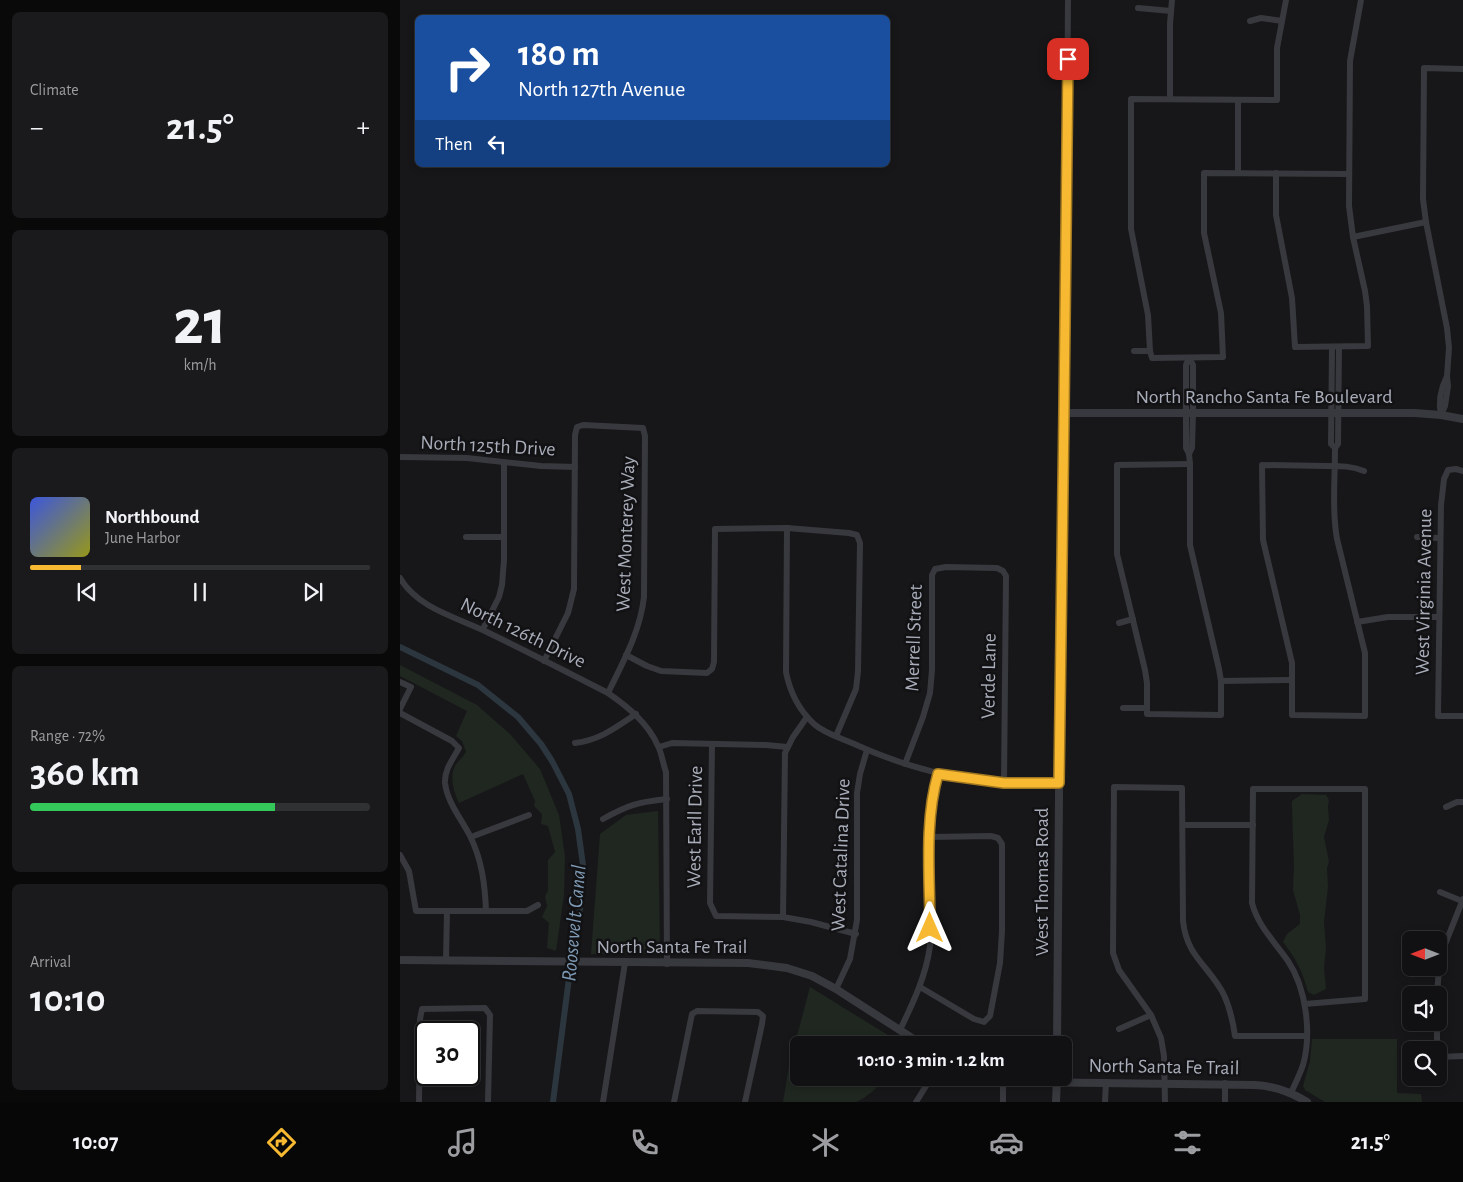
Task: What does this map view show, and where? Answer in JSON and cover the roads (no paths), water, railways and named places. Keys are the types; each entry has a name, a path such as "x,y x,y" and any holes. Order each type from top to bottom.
{"street":[{"name":"West Thomas Road","path":"1057,1036 1068,0"},
{"path":"1170,99 1172,0"},
{"path":"1286,0 1278,48 1277,100 1131,99 1131,229 1148,315 1152,358 1222,357 1221,313 1204,233 1204,173 1348,174"},
{"path":"1276,173 1276,215 1292,298 1295,347 1368,346 1365,291 1348,206 1350,61 1361,0"},
{"path":"1138,8 1171,11"},
{"path":"1250,21 1261,18 1282,21"},
{"path":"1441,415 1442,384 1447,376 1449,348 1448,328 1426,222 1422,189 1424,68 1463,69"},
{"path":"1238,100 1238,173"},
{"path":"1353,237 1426,222"},
{"path":"1335,347 1335,413 1331,444 1335,448 1335,466 1335,531 1365,653 1365,716 1292,715 1292,663 1263,540 1262,465 1335,466 1353,466 1364,471"},
{"path":"1134,351 1150,351"},
{"path":"1189,358 1186,365 1189,413 1186,448 1190,464 1190,545 1221,681 1220,715 1148,714 1147,683 1116,546 1117,465 1190,464"},
{"name":"North Rancho Santa Fe Boulevard","path":"1065,413 1335,413 1441,415 1463,420"},
{"name":"North 125th Drive","path":"400,457 467,458 575,466 575,435 577,428 584,425 643,428"},
{"name":"West Monterey Way","path":"608,693 638,630 642,614 644,597 645,436 643,428"},
{"path":"482,630 499,597 502,584 504,462"},
{"path":"544,660 568,613 574,589 575,466"},
{"name":"West Virginia Avenue","path":"1463,472 1456,469 1448,470 1443,488 1439,538 1438,716 1463,716"},
{"path":"787,528 786,672 789,687 796,702 816,726 867,750 938,774 1004,783 1059,783"},
{"path":"626,655 661,671 707,673 712,669 714,662 715,529 787,528 857,535 860,542 858,671 856,688 836,736"},
{"path":"466,537 504,537"},
{"path":"1417,538 1439,538"},
{"name":"Verde Lane","path":"935,569 946,567 997,568 1003,571 1006,576 1004,783"},
{"name":"Merrell Street","path":"905,764 930,693 932,575 935,569"},
{"name":"North 126th Drive","path":"400,578 415,596 427,604 608,693 636,714"},
{"path":"1358,622 1388,617 1439,618"},
{"path":"1119,623 1133,619"},
{"path":"1221,681 1292,680"},
{"path":"400,682 411,687 400,709"},
{"path":"1123,708 1148,708"},
{"path":"400,714 452,740 459,748 450,764 445,784 479,858 485,885 486,911"},
{"path":"576,743 590,741 605,735 636,714 649,730 659,747 666,772 667,799 667,964"},
{"path":"808,716 787,747 785,758 783,916 856,934"},
{"path":"659,747 672,743 766,744 787,747"},
{"name":"West Earll Drive","path":"712,744 710,903 712,910 716,916 783,916"},
{"name":"West Catalina Drive","path":"836,989 850,959 856,934 857,793 867,750"},
{"path":"900,1030 920,987 929,958 931,805 938,774"},
{"path":"1165,1102 1161,1038 1151,1015 1119,970 1114,953 1114,788 1182,788 1184,932 1189,947 1224,995 1231,1014 1235,1036 1306,1036"},
{"path":"1291,1093 1304,1064 1306,1036 1305,1004 1296,976 1261,926 1252,902 1253,789 1365,789 1365,999 1305,1004"},
{"path":"603,819 625,806 667,799"},
{"path":"1446,807 1457,802 1463,802"},
{"path":"471,837 529,815"},
{"path":"1183,825 1253,826"},
{"path":"920,987 974,1019 984,1022 990,1016 1000,963 1002,844 998,838 991,836 930,837"},
{"path":"400,855 409,872 416,911 527,912 538,905"},
{"path":"1440,892 1462,900 1448,936"},
{"path":"446,960 447,911"},
{"name":"North Santa Fe Trail","path":"400,960 774,965 800,971 836,989 909,1036"},
{"path":"603,1102 625,964"},
{"path":"419,1102 420,1019 422,1009 485,1008 490,1015 488,1102"},
{"path":"674,1102 690,1020 692,1014 697,1011 758,1012 763,1016 745,1102"},
{"path":"1119,1029 1151,1015"},
{"path":"1447,1057 1463,1056"},
{"name":"North Santa Fe Trail","path":"1072,1081 1264,1085 1291,1093 1307,1102"},
{"path":"1106,1082 1106,1102"},
{"path":"1225,1083 1225,1102"},
{"path":"916,1102 927,1086"},
{"path":"1003,1086 1003,1102"},
{"path":"1056,1102 1057,1086"}],"waterway":[{"name":"Roosevelt Canal","path":"400,647 478,685 518,717 541,744 569,794 578,829 583,865 580,909 573,947 553,1102"}]}
